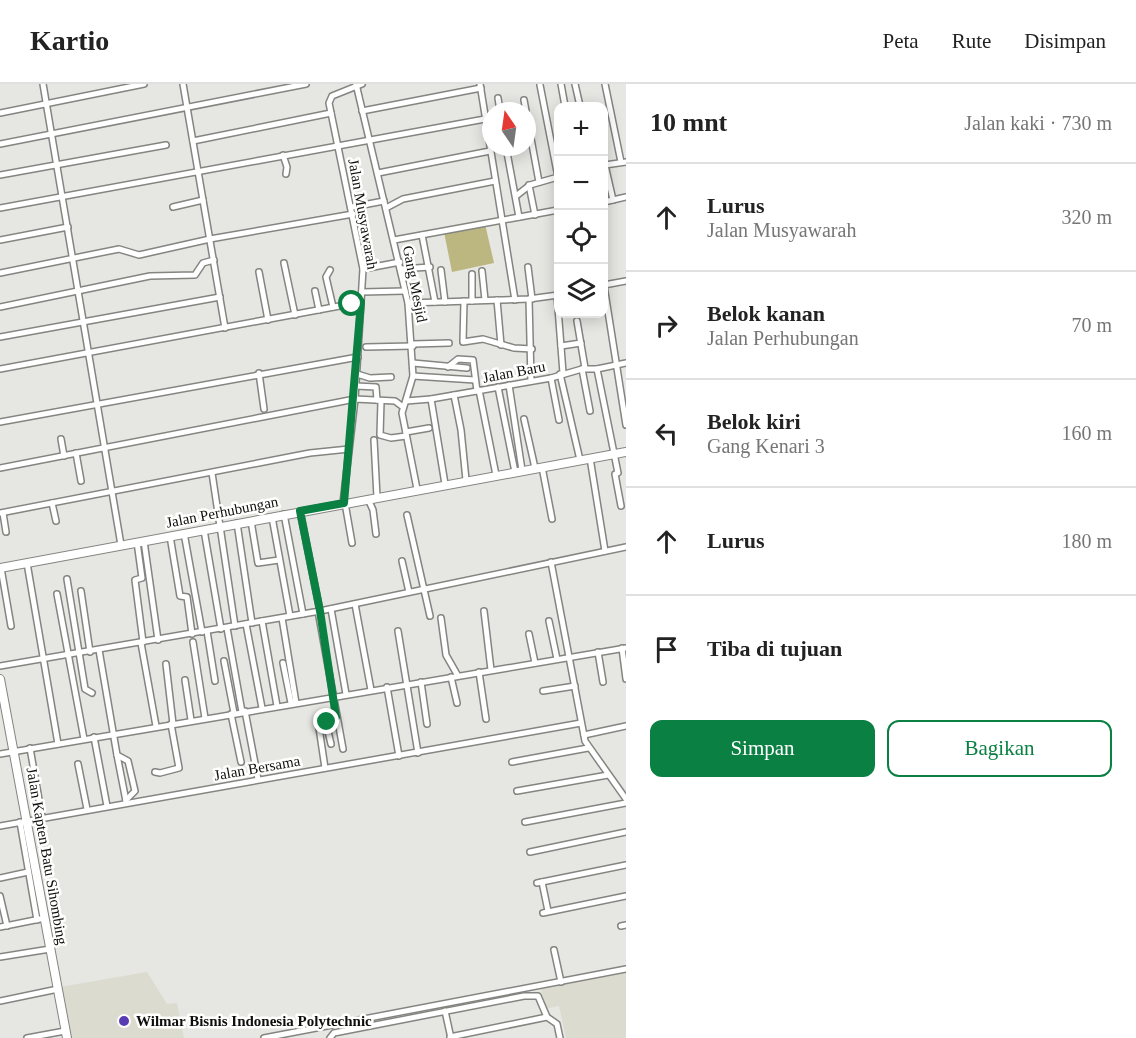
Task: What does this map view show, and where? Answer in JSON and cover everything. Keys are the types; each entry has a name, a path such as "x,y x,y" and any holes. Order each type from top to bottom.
{"main road":[{"name":"Jalan Perhubungan","path":"1,568 626,452"},
{"name":"Jalan Kapten Batu Sihombing","path":"0,678 41,919 50,949 66,1034"}],"street":[{"path":"43,84 121,545"},
{"path":"0,113 144,84"},
{"path":"183,84 225,328"},
{"path":"0,144 306,84"},
{"path":"193,141 331,113 330,98 358,84"},
{"name":"Gang Mesjid","path":"358,84 362,111 408,303 413,345 413,376 404,404 406,434 417,489"},
{"path":"561,84 564,102"},
{"path":"575,84 579,102"},
{"path":"604,84 623,162 608,165"},
{"path":"362,111 481,86 483,102"},
{"path":"540,86 554,157"},
{"path":"498,98 499,102"},
{"name":"Jalan Musyawarah","path":"331,113 363,269 355,399 344,503 352,543"},
{"path":"0,208 482,120"},
{"path":"0,175 166,145"},
{"path":"378,173 482,153"},
{"path":"283,155 287,166 286,174"},
{"path":"491,156 515,300"},
{"path":"509,156 519,217"},
{"path":"534,156 538,182"},
{"path":"516,196 530,185 554,178"},
{"path":"352,207 385,204 495,181"},
{"path":"608,181 613,200"},
{"path":"530,185 535,215"},
{"path":"608,200 626,197"},
{"path":"173,207 203,200"},
{"path":"394,240 554,211"},
{"path":"0,273 123,249 139,255 210,239 353,214"},
{"path":"0,240 68,227"},
{"path":"422,235 435,302"},
{"path":"0,307 150,276 195,275 203,263 214,261"},
{"path":"284,263 295,315"},
{"path":"363,269 400,266 430,267"},
{"path":"528,267 531,299 531,381"},
{"path":"330,270 326,277 333,307"},
{"path":"441,270 445,302"},
{"path":"259,272 268,320"},
{"path":"482,272 485,300"},
{"path":"472,274 472,301"},
{"path":"608,285 626,281"},
{"path":"315,291 319,310"},
{"path":"362,292 405,291"},
{"path":"408,303 515,300 554,296"},
{"path":"0,337 220,297"},
{"path":"497,300 501,345"},
{"path":"464,301 463,342 483,339 501,345 532,349"},
{"path":"0,369 361,302"},
{"path":"559,318 562,373 580,460"},
{"path":"608,318 626,424"},
{"path":"577,321 590,411"},
{"path":"366,346 449,343"},
{"path":"561,346 581,343"},
{"path":"0,422 358,357"},
{"path":"448,367 458,358 473,360 475,380 496,475"},
{"path":"413,363 466,369"},
{"name":"Jalan Baru","path":"379,401 395,401 404,404 551,378 583,368 597,369 626,363"},
{"path":"597,369 614,454 621,506"},
{"path":"259,374 264,409"},
{"path":"357,374 370,378 391,377"},
{"path":"413,376 475,380"},
{"path":"551,378 559,420"},
{"path":"509,385 519,471"},
{"path":"356,386 376,387 379,401 380,435 391,438 429,428"},
{"path":"498,387 519,471"},
{"path":"454,395 461,430 466,480"},
{"path":"0,468 355,399 379,401"},
{"path":"431,399 445,484"},
{"path":"524,419 552,519"},
{"path":"61,439 64,456"},
{"path":"374,440 377,497"},
{"path":"6,532 2,513 310,453 350,449"},
{"path":"76,453 81,481"},
{"path":"590,458 605,552"},
{"path":"212,472 235,626"},
{"path":"368,499 374,514 376,534"},
{"path":"52,503 56,521"},
{"path":"300,511 343,749"},
{"path":"284,514 303,614"},
{"path":"407,515 430,616"},
{"path":"272,517 290,616"},
{"path":"251,521 258,563 279,560"},
{"path":"237,523 262,708"},
{"path":"204,530 258,779"},
{"path":"184,533 215,681"},
{"path":"170,536 180,597 187,597 192,634"},
{"path":"140,541 158,640"},
{"path":"140,541 142,578 135,580 142,643 156,726"},
{"path":"0,666 331,609 626,547"},
{"path":"402,561 405,593"},
{"path":"525,822 626,801 588,748 581,723 551,562"},
{"path":"27,563 58,744"},
{"path":"1,568 11,626"},
{"path":"67,579 85,690 92,693"},
{"path":"81,591 90,652"},
{"path":"57,594 84,739"},
{"path":"355,603 370,690"},
{"path":"331,609 346,694"},
{"path":"484,611 490,670"},
{"path":"282,618 294,703"},
{"path":"441,618 446,655 454,677 457,703"},
{"path":"262,621 277,706"},
{"path":"549,621 557,659"},
{"path":"398,631 418,753"},
{"path":"529,634 534,663"},
{"path":"193,642 206,718"},
{"path":"0,754 624,648 626,679"},
{"path":"99,650 112,734 126,801"},
{"path":"597,652 603,682"},
{"path":"224,661 241,762"},
{"path":"283,663 294,703"},
{"path":"155,772 160,773 178,768 166,664"},
{"path":"479,672 486,719"},
{"path":"185,680 191,720"},
{"path":"421,682 427,724"},
{"path":"543,691 575,686"},
{"path":"387,687 399,756"},
{"path":"331,744 326,723 336,717"},
{"path":"318,721 325,768"},
{"name":"Jalan Bersama","path":"0,826 126,801 418,753 581,723"},
{"path":"584,735 626,726"},
{"path":"94,737 107,806"},
{"path":"30,748 42,817"},
{"path":"512,762 588,748"},
{"path":"117,755 128,761 133,774 135,791 126,801"},
{"path":"78,764 87,809"},
{"path":"517,791 608,775"},
{"path":"0,896 3,927 41,919 28,872 23,821"},
{"path":"530,852 626,832"},
{"path":"626,865 540,882 545,912 626,896"},
{"path":"0,878 28,872"},
{"path":"0,957 50,949"},
{"path":"554,950 561,982"},
{"path":"264,1038 626,969"},
{"path":"0,1001 57,989"},
{"path":"330,1038 334,1033 525,996 538,996 547,1017 557,1024 560,1038"},
{"path":"445,1011 450,1038 547,1017"},
{"path":"27,1038 66,1034"}],"shaded area":[{"path":"485,224 494,263 452,272 444,232"},
{"name":"Wilmar Bisnis Indonesia Polytechnic","path":"147,972 167,1004 177,1003 184,1038 70,1038 60,987"},
{"path":"626,973 626,1038 566,1038 559,1006 544,1009 541,989"}],"place":[{"name":"Wilmar Bisnis Indonesia Polytechnic","path":"124,1021"}],"route":[{"path":"327,722 336,717 318,611 320,611 300,511 344,503 355,399 361,302 352,304"}]}
